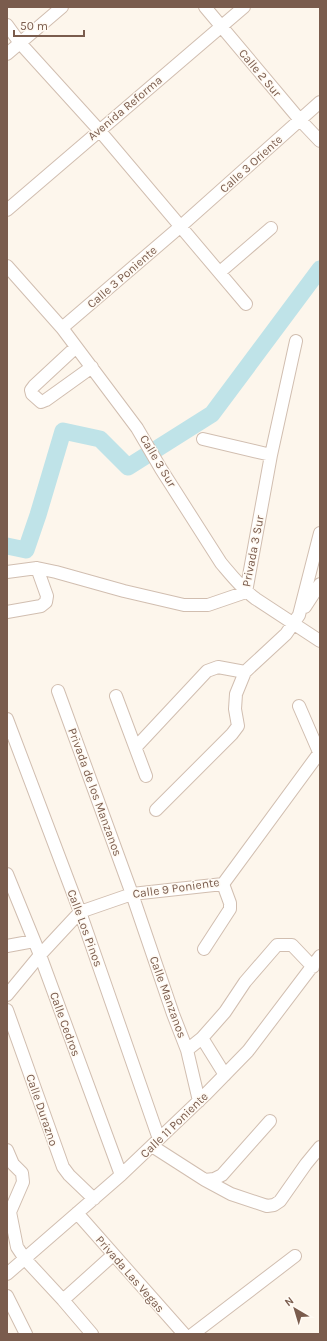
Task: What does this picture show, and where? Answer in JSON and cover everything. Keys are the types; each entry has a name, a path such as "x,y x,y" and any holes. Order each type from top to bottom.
{"street":[{"path":"7,54 62,7"},
{"name":"Calle 2 Sur","path":"205,7 300,120 320,141"},
{"name":"Avenida Reforma","path":"7,210 244,7"},
{"path":"7,25 20,43 99,130 246,304"},
{"name":"Calle 3 Oriente","path":"181,226 320,102"},
{"name":"Calle 3 Poniente","path":"62,328 181,226"},
{"path":"220,272 271,228"},
{"name":"Calle 3 Sur","path":"7,266 62,328 137,428 161,469 221,563 246,592 256,599 297,619 320,641"},
{"name":"Privada 3 Sur","path":"7,572 37,568 184,606 208,605 246,592 271,455 296,341"},
{"path":"76,347 30,390 32,394 41,402 46,400 92,367"},
{"path":"203,439 271,455"},
{"path":"297,619 320,533"},
{"path":"7,612 41,606 46,602 47,596 37,568"},
{"path":"156,810 232,734 238,726 235,709 236,694 245,672 286,634 320,584"},
{"path":"136,747 207,671 218,667 245,672"},
{"name":"Privada de los Manzanos","path":"58,691 132,894"},
{"path":"116,696 146,776"},
{"path":"299,706 320,752"},
{"name":"Calle Los Pinos","path":"7,719 80,912 156,1143"},
{"name":"Calle 9 Poniente","path":"7,995 40,955 80,912 132,894 223,884 320,752"},
{"name":"Calle Cedros","path":"7,874 40,955 121,1175"},
{"path":"204,949 230,909 230,903 223,884"},
{"name":"Calle Manzanos","path":"132,894 173,1014 187,1050 199,1101"},
{"path":"7,946 34,941"},
{"path":"187,1050 202,1038 225,1012 245,982 278,945 292,945 312,967"},
{"name":"Calle 11 Poniente","path":"7,1274 121,1175 199,1101 248,1051 320,956"},
{"name":"Calle Durazno","path":"7,1010 63,1167 69,1175 94,1199"},
{"path":"202,1038 225,1074"},
{"path":"204,1180 214,1179 222,1175 270,1121"},
{"path":"156,1143 204,1180 231,1194 267,1206 274,1205 280,1201 320,1147"},
{"path":"7,1150 14,1164 22,1173 23,1182 10,1212 17,1247 25,1259 92,1334"},
{"name":"Privada Las Vegas","path":"77,1213 184,1334"},
{"path":"63,1300 113,1255"},
{"path":"193,1334 295,1256"},
{"path":"7,1296 26,1334"}],"waterway":[{"path":"7,546 26,550 63,431 100,439 128,467 212,414 320,269"}]}
